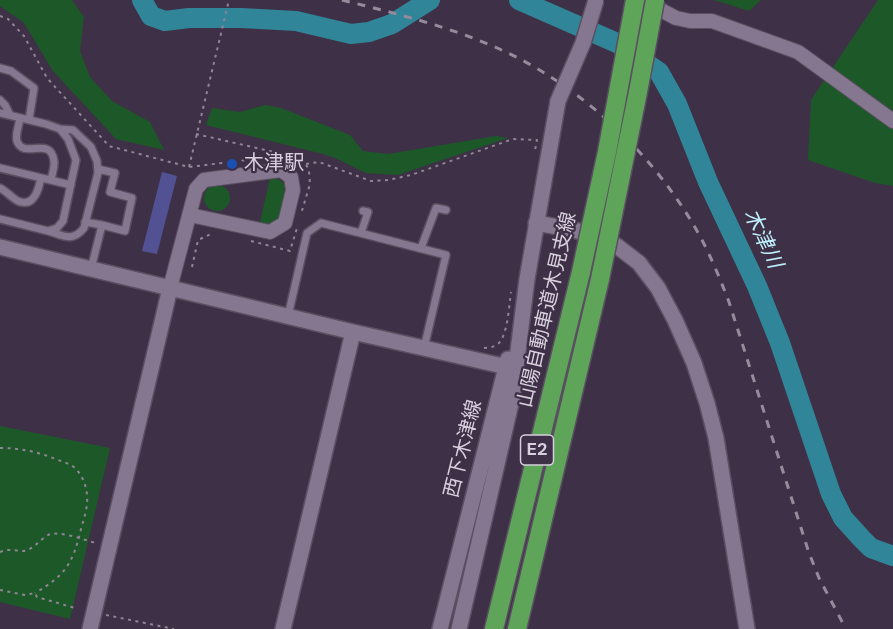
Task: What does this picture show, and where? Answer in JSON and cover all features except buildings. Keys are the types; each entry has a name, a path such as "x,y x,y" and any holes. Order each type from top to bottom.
{"highway":[{"name":"山陽自動車道木見支線","path":"494,629 581,272 607,152 635,0"},
{"name":"E2","path":"517,629 600,279 655,0"}],"street":[{"name":"西下木津線","path":"440,629 511,367 558,101 583,43 596,0"},
{"path":"641,0 676,18 690,21 712,21 798,52 893,121"},
{"path":"90,629 170,288 196,189 204,180 281,170 291,177 293,190 285,223 270,232 190,215"},
{"path":"536,223 575,230 617,246 639,263 658,288 675,320 694,363 716,438 747,629"},
{"path":"0,247 353,332 511,367"},
{"path":"283,629 353,332"},
{"name":"西下木津線","path":"459,629 512,399 511,367"}],"lane":[{"path":"0,68 11,70 34,88 29,120"},
{"path":"0,100 10,115"},
{"path":"0,113 60,129 73,130 91,147 98,169 84,228 78,235 71,238 0,219"},
{"path":"20,118 16,140 26,150 38,147 46,148 51,153 54,161 51,180"},
{"path":"48,231 57,228 63,221 76,160 68,139 60,129"},
{"path":"0,168 71,185"},
{"path":"85,222 125,231 132,198 110,192 115,173 98,169"},
{"path":"0,188 17,200 25,202 37,194 41,178"},
{"path":"421,248 436,208 446,210"},
{"path":"361,233 368,212 363,211"},
{"path":"288,316 307,233 321,223 446,255 424,348"},
{"path":"91,269 102,225"}],"path":[{"path":"189,167 229,0"},
{"path":"0,16 8,19 24,36 47,78 109,146 189,167 288,155"},
{"path":"196,134 288,155 306,164 319,162 372,181 411,176 513,139 537,140 535,152"},
{"path":"300,216 310,184 306,164"},
{"path":"247,240 290,251 297,225"},
{"path":"192,267 198,240 214,233"},
{"path":"475,346 493,347 499,344 504,337 512,291"},
{"path":"0,448 42,453 73,466 80,473 85,484 87,497 79,539 71,561 57,580 35,593 25,595 0,590"},
{"path":"0,552 8,549 27,550 52,533 96,543"},
{"path":"35,593 37,597 75,608"},
{"path":"103,614 174,629"}],"green space":[{"path":"0,0 72,0 84,17 80,51 90,77 112,101 150,122 164,150 116,139 53,71 24,23 0,6"},
{"path":"714,0 761,0 749,11"},
{"path":"878,0 893,0 893,186 875,183 808,160 811,100"},
{"path":"265,105 281,108 350,135 363,151 388,154 496,136 508,138 398,175 366,173 323,154 206,125 212,108 240,112"},
{"path":"270,178 277,179 284,184 284,196 278,218 265,223 260,222"},
{"path":"217,185 226,189 230,198 226,207 217,211 208,207 204,198 208,189"},
{"path":"0,426 110,448 70,619 0,602"}],"waterway":[{"name":"木津川","path":"142,0 151,16 165,21 189,18 296,21 351,34 369,32 392,24 430,0"},
{"name":"木津川","path":"519,0 617,43 659,72 677,104 708,182 757,286 780,343 831,494 843,518 862,539 871,548 893,556"}],"railway":[{"path":"342,0 455,32 520,59 546,74 595,109 639,151 659,174 693,224 721,282 809,553 819,578 846,629"}],"place":[{"name":"木津駅","path":"232,164"}]}
